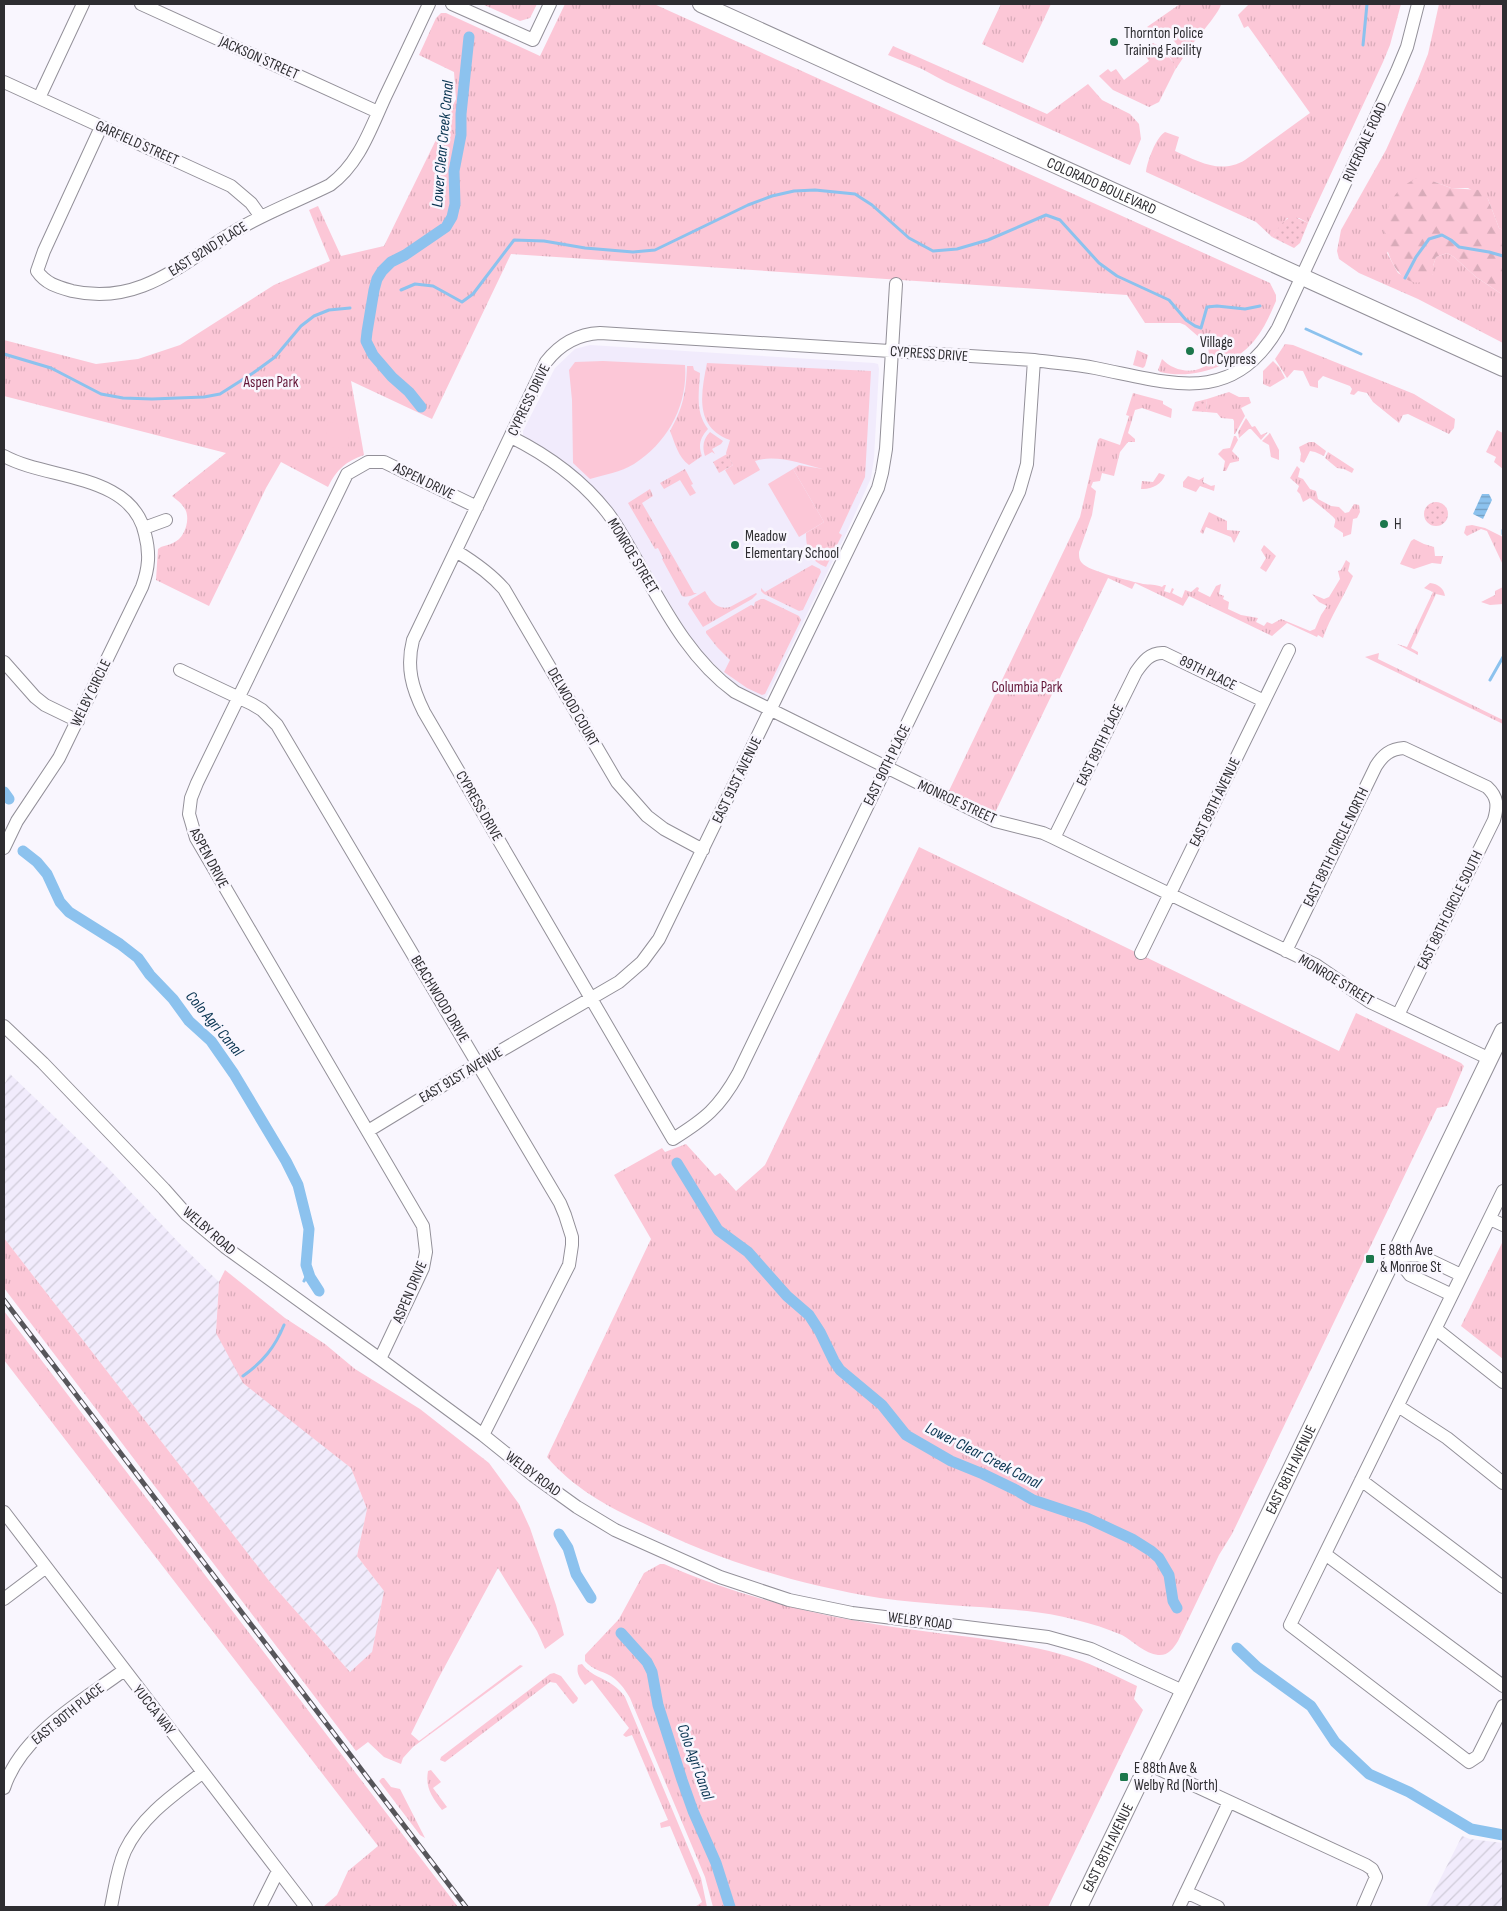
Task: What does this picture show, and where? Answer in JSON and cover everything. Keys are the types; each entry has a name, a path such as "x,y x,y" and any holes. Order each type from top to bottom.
{"main road":[{"name":"COLORADO BOULEVARD","path":"701,4 1503,368"},
{"name":"EAST 88TH AVENUE","path":"1079,1907 1503,1031"}],"street":[{"path":"39,98 82,4"},
{"name":"JACKSON STREET","path":"141,4 378,112"},
{"name":"EAST 92ND PLACE","path":"101,127 37,271 42,278 59,288 85,294 101,295 137,290 261,217 330,185 340,178 356,158 429,4"},
{"path":"452,4 533,40 550,4"},
{"name":"RIVERDALE ROAD","path":"1303,276 1398,71 1409,41 1418,4"},
{"name":"GARFIELD STREET","path":"4,82 231,186 246,199 261,217"},
{"name":"CYPRESS DRIVE","path":"673,1139 424,712 413,687 409,666 413,640 546,362 559,348 574,339 584,335 600,333 1034,360 1096,368 1171,384 1192,385 1224,378 1240,370 1263,352 1278,328 1303,276"},
{"name":"EAST 91ST AVENUE","path":"368,1131 478,1064 592,999 632,972 652,951 665,929 878,488 886,449 896,284"},
{"name":"EAST 90TH PLACE","path":"673,1139 702,1120 727,1094 740,1071 1019,492 1027,464 1034,360"},
{"name":"MONROE STREET","path":"511,438 548,457 588,490 616,524 672,621 696,656 723,683 735,692 995,821 1043,833 1054,838 1316,966 1370,1002 1490,1059"},
{"name":"WELBY CIRCLE","path":"4,456 26,465 103,487 131,506 144,528 149,554 147,574 78,721 54,766 17,821 4,848"},
{"name":"ASPEN DRIVE","path":"380,1359 423,1268 426,1252 421,1220 192,830 189,814 191,798 347,474 368,462 384,462 477,507"},
{"path":"144,528 166,520"},
{"name":"DELWOOD COURT","path":"456,551 475,562 504,589 608,768 630,798 647,816 664,829 703,850"},
{"name":"EAST 89TH AVENUE","path":"1142,953 1289,650"},
{"name":"89TH PLACE","path":"1151,655 1164,653 1264,700"},
{"name":"EAST 89TH PLACE","path":"1054,838 1136,672 1143,661 1151,655"},
{"path":"4,662 35,697 45,705 78,721"},
{"name":"BEACHWOOD DRIVE","path":"180,670 262,710 277,725 560,1203 569,1227 572,1245 569,1264 483,1435"},
{"name":"EAST 88TH CIRCLE NORTH","path":"1286,951 1376,766 1383,756 1393,750 1404,748 1413,751 1487,787 1494,793 1497,803"},
{"name":"EAST 88TH CIRCLE SOUTH","path":"1398,1015 1494,820 1498,808 1497,803"},
{"name":"WELBY ROAD","path":"4,1026 57,1077 187,1215 249,1265 483,1435 534,1476 577,1507 615,1530 736,1583 789,1600 852,1613 1048,1637 1090,1649 1183,1691"},
{"path":"1503,1191 1290,1625 1469,1762 1478,1756 1503,1706"},
{"path":"1490,1219 1503,1225"},
{"path":"1395,1256 1419,1256 1461,1275"},
{"path":"1395,1256 1410,1275 1452,1295"},
{"path":"1436,1329 1503,1382"},
{"path":"1398,1406 1447,1438 1503,1483"},
{"path":"1361,1480 1503,1587"},
{"name":"YUCCA WAY","path":"4,1512 306,1907"},
{"path":"1325,1554 1503,1686"},
{"path":"4,1599 45,1568"},
{"name":"EAST 90TH PLACE","path":"4,1788 12,1767 32,1741 123,1670"},
{"path":"1148,1764 1366,1865 1376,1877 1363,1907"},
{"path":"111,1907 119,1868 133,1836 164,1802 202,1773"},
{"path":"1179,1907 1229,1802"},
{"path":"260,1907 278,1871"},
{"path":"1186,1892 1218,1907"}],"shaded area":[{"path":"590,345 878,364 874,458 871,478 845,536 764,699 751,694 729,679 694,644 614,510 588,482 560,459 523,435 523,431 555,368 575,349"},
{"path":"10,1074 108,1168 219,1282 216,1333 312,1437 351,1468 367,1509 357,1556 384,1591 372,1652 351,1673 270,1582 4,1238 4,1085"},
{"path":"1462,1836 1470,1839 1503,1843 1503,1907 1426,1907"}],"green space":[{"path":"482,4 537,4 530,18 520,21"},
{"name":"Aspen Park","path":"565,4 654,4 1270,283 1276,295 1276,301 1258,336 1235,358 1198,373 1173,374 1158,370 1162,359 1167,364 1180,370 1195,370 1208,364 1213,359 1209,355 1208,345 1185,325 1180,323 1145,323 1127,295 511,254 432,419 351,381 364,455 342,467 328,487 281,462 266,488 209,606 156,580 158,549 177,541 187,525 186,511 182,504 172,496 226,453 4,396 4,340 96,364 138,359 180,345 274,285 330,261 309,210 318,206 341,256 384,246 456,99 454,72 419,55 436,18 441,13 446,13 540,56"},
{"path":"1001,4 1051,4 1023,63 982,44"},
{"path":"1180,4 1221,4 1216,14 1185,54 1164,29 1156,30 1154,28 1150,30 1147,27"},
{"path":"1249,4 1401,4 1390,45 1383,62 1308,223 1299,218 1287,218 1272,237 1256,222 1146,172 1155,144 1165,132 1179,137 1175,151 1209,165 1227,166 1245,160 1310,113 1248,26 1244,28 1238,15"},
{"path":"1439,4 1503,4 1503,230 1499,228 1488,199 1468,188 1451,188 1435,182 1387,253 1398,273 1412,281 1433,274 1436,257 1447,253 1476,277 1503,295 1503,343 1418,299 1359,273 1339,259 1337,251 1341,230 1386,150 1418,79 1428,54"},
{"path":"1153,43 1183,58 1175,70 1169,56 1162,53 1154,54 1146,48"},
{"path":"893,46 1047,114 1088,84 1102,100 1130,114 1139,124 1141,139 1130,165 888,55"},
{"path":"1146,48 1154,54 1160,52 1166,54 1174,63 1175,70 1159,102 1149,107 1113,90 1099,76 1108,69 1111,72 1116,69 1124,80 1149,61 1142,51"},
{"path":"1417,178 1451,188 1479,190 1488,199 1499,228 1503,230 1503,295 1476,277 1447,253 1436,257 1433,274 1420,282 1407,280 1396,269 1388,252 1384,232 1387,211 1397,192"},
{"path":"1293,216 1308,223 1300,243 1294,248 1272,237 1289,217"},
{"path":"1285,344 1293,345 1414,394 1455,419 1454,428 1449,434 1408,414 1403,415 1399,423 1373,402 1367,393 1358,391 1354,395 1350,394 1352,389 1350,386 1323,376 1318,381 1318,388 1310,386 1303,371 1294,370 1287,378 1275,359"},
{"path":"1137,350 1148,355 1143,368 1133,365"},
{"path":"603,361 685,365 685,380 679,408 666,434 657,445 629,467 590,479 573,463 572,400 569,370 575,362"},
{"path":"1273,361 1285,378 1270,387 1263,384 1263,371"},
{"path":"707,363 871,371 865,477 839,533 842,535 826,567 816,561 810,554 806,539 806,533 824,522 793,469 799,465 823,469 789,460 763,459 755,461 760,470 734,485 725,470 733,465 726,453 730,440 718,434 710,427 705,418 702,397"},
{"path":"687,366 693,366 694,370 700,373 699,409 708,429 700,442 702,456 689,465 679,454 670,431 683,400"},
{"path":"1229,392 1239,397 1249,397 1251,403 1241,408 1245,416 1235,434 1233,419 1221,418 1217,413 1206,412 1207,399"},
{"name":"Columbia Park","path":"1133,393 1163,401 1163,404 1172,409 1171,418 1142,408 1135,410 1128,433 1135,439 1135,442 1128,442 1120,452 1114,476 1102,473 1100,481 1093,482 1091,487 1096,491 1092,515 1079,552 1082,563 1092,569 1129,581 1162,587 1166,585 1164,591 1170,593 1172,588 1174,589 1172,593 1182,598 1185,590 1191,592 1197,587 1199,588 1198,591 1210,597 1216,586 1221,584 1219,594 1224,596 1223,599 1229,602 1228,609 1241,615 1258,618 1256,622 1264,626 1267,622 1272,624 1281,619 1310,631 1315,629 1327,606 1319,602 1312,594 1324,599 1329,597 1340,579 1338,571 1341,570 1346,560 1350,563 1348,571 1353,576 1329,622 1323,638 1287,623 1272,636 1189,596 1183,606 1135,583 1132,589 1108,578 992,819 946,797 1080,517 1098,440 1100,438 1120,445 1129,416 1126,415"},
{"path":"1207,399 1206,412 1192,411 1195,402"},
{"path":"1246,418 1261,435 1268,432 1261,440 1251,429 1239,438 1238,432"},
{"path":"328,422 350,425 347,449 325,446"},
{"path":"1497,430 1503,433 1503,469 1494,462 1496,457 1486,452"},
{"path":"710,432 723,441 712,449 715,454 712,452 705,456 704,443"},
{"path":"1270,433 1279,450 1279,460 1271,457 1269,445 1262,441"},
{"path":"1234,436 1238,440 1232,451 1239,458 1239,461 1230,463 1226,471 1223,471 1225,461 1218,454 1223,449 1230,448"},
{"path":"1309,442 1314,442 1326,451 1324,456 1310,451 1304,463 1300,461 1299,447"},
{"path":"1328,452 1354,469 1352,473 1337,468 1325,458"},
{"path":"727,454 733,465 719,473 713,462"},
{"path":"1297,466 1300,469 1298,477 1303,479 1310,489 1316,491 1318,499 1331,506 1339,507 1345,513 1349,512 1354,504 1359,505 1360,512 1357,518 1353,519 1351,534 1343,537 1343,533 1334,527 1335,519 1310,498 1303,502 1297,491 1299,486 1290,478"},
{"path":"685,469 696,493 690,496 680,480 664,489 660,483"},
{"path":"793,469 824,522 799,537 768,484"},
{"path":"1159,473 1165,475 1159,484 1141,489 1142,481 1153,482"},
{"path":"1188,476 1199,480 1204,477 1203,482 1211,486 1215,485 1214,491 1200,486 1196,492 1183,487 1183,482"},
{"path":"650,489 653,496 642,503 694,593 697,593 694,595 682,596 658,548 655,549 628,503"},
{"path":"1436,502 1444,506 1448,514 1444,522 1436,526 1428,522 1424,514 1428,506"},
{"path":"1209,512 1227,521 1227,530 1240,531 1234,543 1231,537 1206,527 1203,534 1200,532"},
{"path":"1472,525 1485,528 1503,537 1503,565 1487,531 1481,529 1467,536 1464,533 1466,526"},
{"path":"1414,539 1434,547 1435,556 1443,556 1441,564 1432,563 1414,569 1400,564 1411,541"},
{"path":"1264,545 1276,556 1266,572 1260,568 1266,558 1261,550"},
{"path":"812,565 820,569 821,572 803,610 799,611 761,591 761,588 765,592"},
{"path":"1430,583 1440,587 1445,596 1436,594 1411,648 1418,652 1418,655 1397,644 1407,647 1433,592 1424,588"},
{"path":"1503,587 1503,604 1490,605 1481,602 1495,595 1495,591"},
{"path":"705,591 715,604 725,608 757,594 752,599 703,627 688,604 690,600"},
{"path":"761,599 799,616 801,620 765,694 762,695 747,688 724,672 730,660 706,633 706,631 751,605 754,606 755,602"},
{"path":"1379,653 1378,659 1503,720 1503,724 1365,657"},
{"path":"919,847 1339,1051 1356,1013 1464,1066 1447,1106 1437,1108 1232,1534 1219,1555 1178,1641 1165,1654 1153,1654 1122,1635 1088,1623 1039,1612 880,1598 849,1593 758,1570 700,1549 617,1510 579,1487 547,1457 651,1239 614,1175 662,1148 665,1152 686,1144 715,1176 720,1173 736,1191 765,1165"},
{"path":"4,1238 270,1582 350,1672 372,1652 384,1591 357,1556 367,1509 351,1468 243,1383 216,1333 219,1282 225,1270 285,1318 325,1344 355,1369 420,1409 489,1463 519,1504 530,1528 564,1635 545,1649 537,1631 498,1568 437,1681 411,1734 419,1741 520,1665 523,1666 413,1747 403,1758 401,1764 384,1757 368,1742 356,1751 4,1288"},
{"path":"1503,1243 1503,1359 1461,1326"},
{"path":"4,1311 458,1907 323,1907 337,1895 348,1871 378,1846 4,1360"},
{"path":"660,1564 735,1591 808,1611 882,1625 1010,1643 1060,1654 1090,1664 1137,1686 1134,1699 1143,1710 1048,1907 713,1907 705,1877 630,1698 618,1681 593,1668 585,1661 585,1655 619,1619 644,1573"},
{"path":"582,1664 592,1673 620,1690 625,1697 701,1878 707,1907 695,1907 702,1902 670,1826 661,1828 660,1823 668,1820 632,1735 626,1737 623,1735 629,1728 592,1680 585,1685 578,1671 578,1665"},
{"path":"554,1673 561,1676 578,1698 577,1701 573,1704 556,1683 550,1682 445,1762 440,1760 441,1757 550,1674"},
{"path":"431,1770 441,1782 433,1788 447,1807 442,1810 428,1787 428,1771"},
{"path":"382,1778 391,1787 400,1789 425,1838 420,1835 379,1781"}],"water":[{"path":"1482,494 1489,494 1492,500 1483,519 1473,514"}],"waterway":[{"path":"1363,45 1367,4"},
{"name":"Lower Clear Creek Canal","path":"421,407 373,355 366,341 367,332 374,290 377,279 382,271 391,262 405,255 446,227 452,217 455,204 454,171 461,135 461,114 469,37"},
{"path":"401,290 415,284 433,286 462,302 473,294 514,240 544,241 585,248 633,252 655,250 748,205 772,196 794,191 815,190 855,194 872,205 909,238 933,251 957,249 988,240 1046,215 1060,220 1099,263 1117,276 1169,300 1186,320 1201,328 1207,307 1217,306 1245,309 1260,306"},
{"path":"1405,278 1416,257 1429,239 1442,235 1459,247 1503,256"},
{"path":"4,354 51,368 101,394 123,398 152,399 204,397 220,394 275,357 301,326 314,316 329,310 350,308"},
{"path":"1306,329 1361,354"},
{"path":"1490,680 1503,657"},
{"name":"Colo Agri Canal","path":"4,792 9,799"},
{"name":"Colo Agri Canal","path":"23,851 37,862 47,874 60,902 69,912 120,944 138,958 189,1021 211,1041 234,1074 286,1161 298,1185 309,1229 306,1265 310,1277 319,1291"},
{"name":"Lower Clear Creek Canal","path":"677,1163 718,1230 748,1252 787,1296 809,1315 840,1370 882,1405 906,1435 951,1461 983,1474 1033,1500 1087,1518 1132,1539 1151,1551 1159,1558 1169,1575 1173,1601 1177,1608"},
{"name":"Colo Agri Canal","path":"304,1281 308,1273"},
{"path":"243,1376 268,1354 284,1325"},
{"name":"Colo Agri Canal","path":"559,1534 568,1548 576,1574 591,1598"},
{"name":"Colo Agri Canal","path":"621,1633 647,1662 652,1672 658,1705 682,1780 693,1811 716,1863 730,1907"},
{"name":"Lower Clear Creek Canal","path":"1237,1648 1257,1667 1311,1706 1335,1742 1369,1774 1409,1792 1471,1829 1503,1835"}],"railway":[{"path":"4,1300 466,1907"}],"place":[{"name":"Thornton Police Training Facility","path":"1114,42"},
{"name":"Village On Cypress","path":"1190,351"},
{"name":"H","path":"1384,524"},
{"name":"Meadow Elementary School","path":"735,545"},
{"name":"E 88th Ave & Monroe St","path":"1370,1259"},
{"name":"E 88th Ave & Welby Rd (North)","path":"1124,1777"}]}
